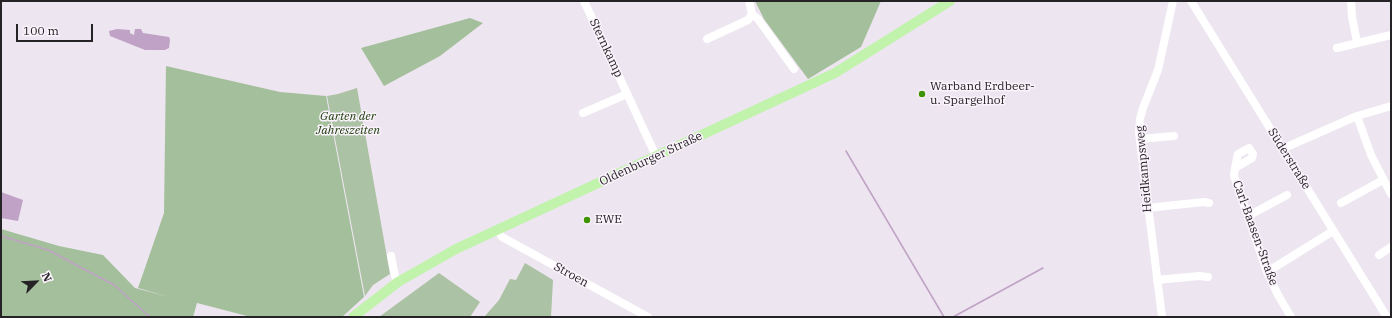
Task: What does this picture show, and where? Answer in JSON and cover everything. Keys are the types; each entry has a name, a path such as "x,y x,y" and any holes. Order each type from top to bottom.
{"main road":[{"name":"Oldenburger Straße","path":"352,317 398,282 456,249 835,73 950,1"}],"street":[{"name":"Sternkamp","path":"584,1 656,156"},
{"path":"749,1 752,14 758,18 794,69"},
{"name":"Heidkampsweg","path":"1162,317 1147,208 1140,139 1141,114 1158,70 1173,1"},
{"name":"Süderstraße","path":"1191,1 1386,317"},
{"path":"1351,1 1352,18 1357,42"},
{"path":"707,39 748,20 752,14"},
{"path":"1337,48 1391,35"},
{"path":"583,113 627,94"},
{"path":"1282,149 1356,116 1391,106"},
{"path":"1356,116 1371,155 1387,183 1391,194"},
{"path":"1140,139 1174,136"},
{"name":"Carl-Baasen-Straße","path":"1235,168 1234,176 1267,272 1291,317"},
{"path":"1341,203 1387,183"},
{"path":"1248,216 1287,195"},
{"path":"1147,208 1204,202 1210,204"},
{"name":"Stroen","path":"497,229 502,237 648,317"},
{"path":"1267,272 1333,231"},
{"path":"1378,256 1391,247"},
{"path":"391,256 395,276 398,282"},
{"path":"1157,280 1199,276 1208,277"}],"green space":[{"path":"755,1 881,1 861,47 808,79 764,19"},
{"path":"470,18 483,23 440,56 384,86 361,48"},
{"path":"166,66 280,92 326,96 364,297 342,317 251,317 197,303 193,317 1,317 1,229 59,246 103,255 135,288 169,297 138,288 164,213"},
{"name":"Garten der Jahreszeiten","path":"357,88 390,274 373,285 365,296 327,96"},
{"path":"525,263 553,280 551,317 484,317 499,300 510,279 516,280"},
{"path":"439,273 480,302 470,317 379,317"}],"shaded area":[{"path":"117,29 130,30 130,33 134,35 135,29 141,29 143,33 169,37 169,48 165,50 145,50 110,36 109,31"},
{"path":"1,192 23,200 18,221 1,218"}],"waterway":[{"path":"846,151 944,317"},
{"path":"1,236 48,250 114,285 150,317"},
{"path":"953,317 1043,268"}],"place":[{"name":"Warband Erdbeer- u. Spargelhof","path":"922,94"},
{"name":"EWE","path":"587,220"}]}
